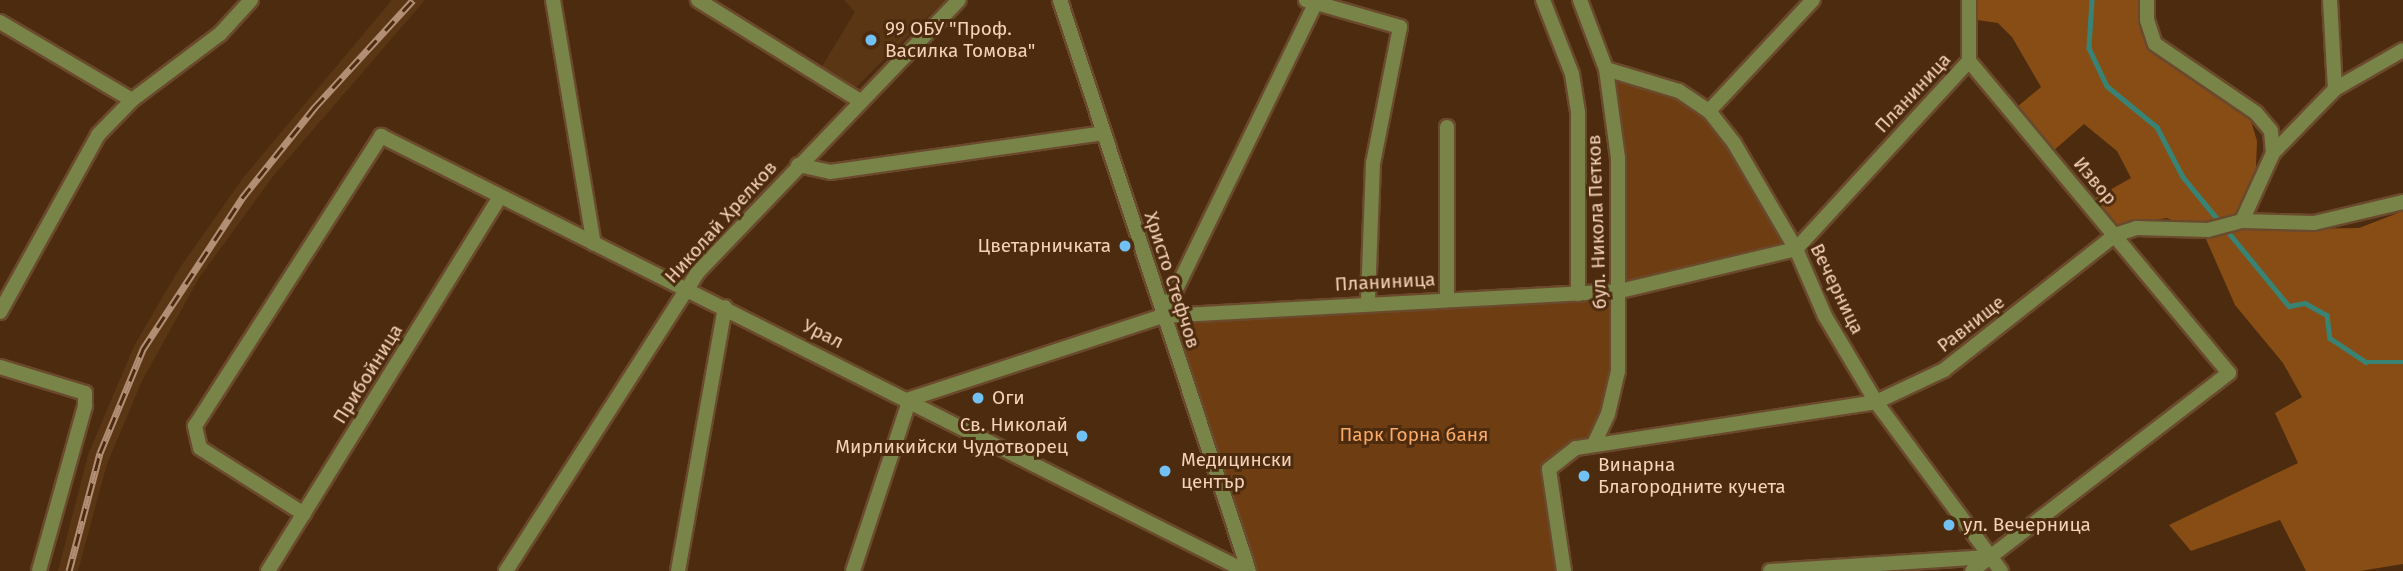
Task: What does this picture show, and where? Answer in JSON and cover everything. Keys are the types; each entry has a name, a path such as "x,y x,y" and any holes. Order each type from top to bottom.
{"street":[{"path":"0,312 4,292 82,159 132,100 220,34 251,0"},
{"path":"553,0 594,244"},
{"path":"698,0 860,101"},
{"name":"Николай Хрелков","path":"506,571 685,288 798,165 959,0"},
{"name":"Христо Стефчов","path":"1060,0 1247,571"},
{"name":"бул. Никола Петков","path":"1543,0 1569,64 1578,113 1578,294"},
{"name":"бул. Никола Петков","path":"1580,0 1606,69 1618,158 1618,371 1608,414 1594,444"},
{"path":"1709,111 1813,0"},
{"path":"1969,0 1969,61"},
{"path":"2147,0 2147,20 2155,44 2256,113 2271,131 2273,153"},
{"path":"2330,0 2335,89"},
{"path":"1163,316 1313,1 1401,27 1373,163 1368,302"},
{"path":"0,22 132,100"},
{"path":"2242,220 2273,153 2335,89 2403,50"},
{"name":"Планиница","path":"910,399 1163,316 1368,302 1620,291 1796,249 1969,61"},
{"name":"Извор","path":"1969,61 2229,373 1989,557"},
{"name":"Вечерница","path":"1606,69 1679,91 1709,111 1734,143 1796,249 1825,316 1876,402 2001,571"},
{"path":"1447,127 1447,298"},
{"path":"798,165 830,172 1103,133"},
{"name":"Урал","path":"304,514 200,448 195,426 381,136 910,399 1247,571"},
{"name":"Прибойница","path":"268,571 500,197"},
{"name":"Равнище","path":"1564,571 1549,469 1576,448 1876,402 1944,370 2115,235 2156,226 2208,230 2242,220 2314,223 2403,202"},
{"path":"678,571 725,307"},
{"path":"0,367 85,393 85,406 39,571"},
{"path":"853,571 910,399"},
{"path":"1770,571 1989,557"},
{"path":"1972,571 1989,557"}],"shaded area":[{"path":"392,0 425,0 274,175 199,278 142,381 107,464 78,571 58,571 88,455 134,346 179,269 243,178"},
{"name":"99 ОБУ \"Проф. Василка Томова\"","path":"844,0 945,0 856,87 821,68 855,12"},
{"path":"1977,0 2140,0 2142,32 2152,53 2251,121 2257,141 2256,168 2242,208 2250,230 2359,228 2403,211 2403,564 2360,571 2306,571 2280,520 2191,551 2169,525 2298,463 2275,413 2302,397 2283,363 2235,305 2205,237 2167,218 2116,226 2094,199 2131,178 2117,151 2084,124 2052,152 2017,107 2041,87 2012,37 1998,23 1977,20"}],"green space":[{"path":"1606,69 1679,91 1709,111 1796,249 1620,291"},
{"name":"Парк Горна баня","path":"1620,291 1618,371 1594,444 1549,469 1564,571 1249,571 1163,316"}],"waterway":[{"path":"2092,0 2089,48 2107,86 2157,127 2183,177 2289,306 2305,303 2327,315 2330,338 2366,362 2403,362"}],"railway":[{"path":"69,571 100,453 143,349 242,198 315,107 413,0"}],"place":[{"name":"99 ОБУ \"Проф. Василка Томова\"","path":"871,40"},
{"name":"Цветарничката","path":"1125,246"},
{"name":"Оги","path":"978,398"},
{"name":"Св. Николай Мирликийски Чудотворец","path":"1082,436"},
{"name":"Медицински център","path":"1165,471"},
{"name":"Винарна Благородните кучета","path":"1584,476"},
{"name":"ул. Вечерница","path":"1949,525"}]}
